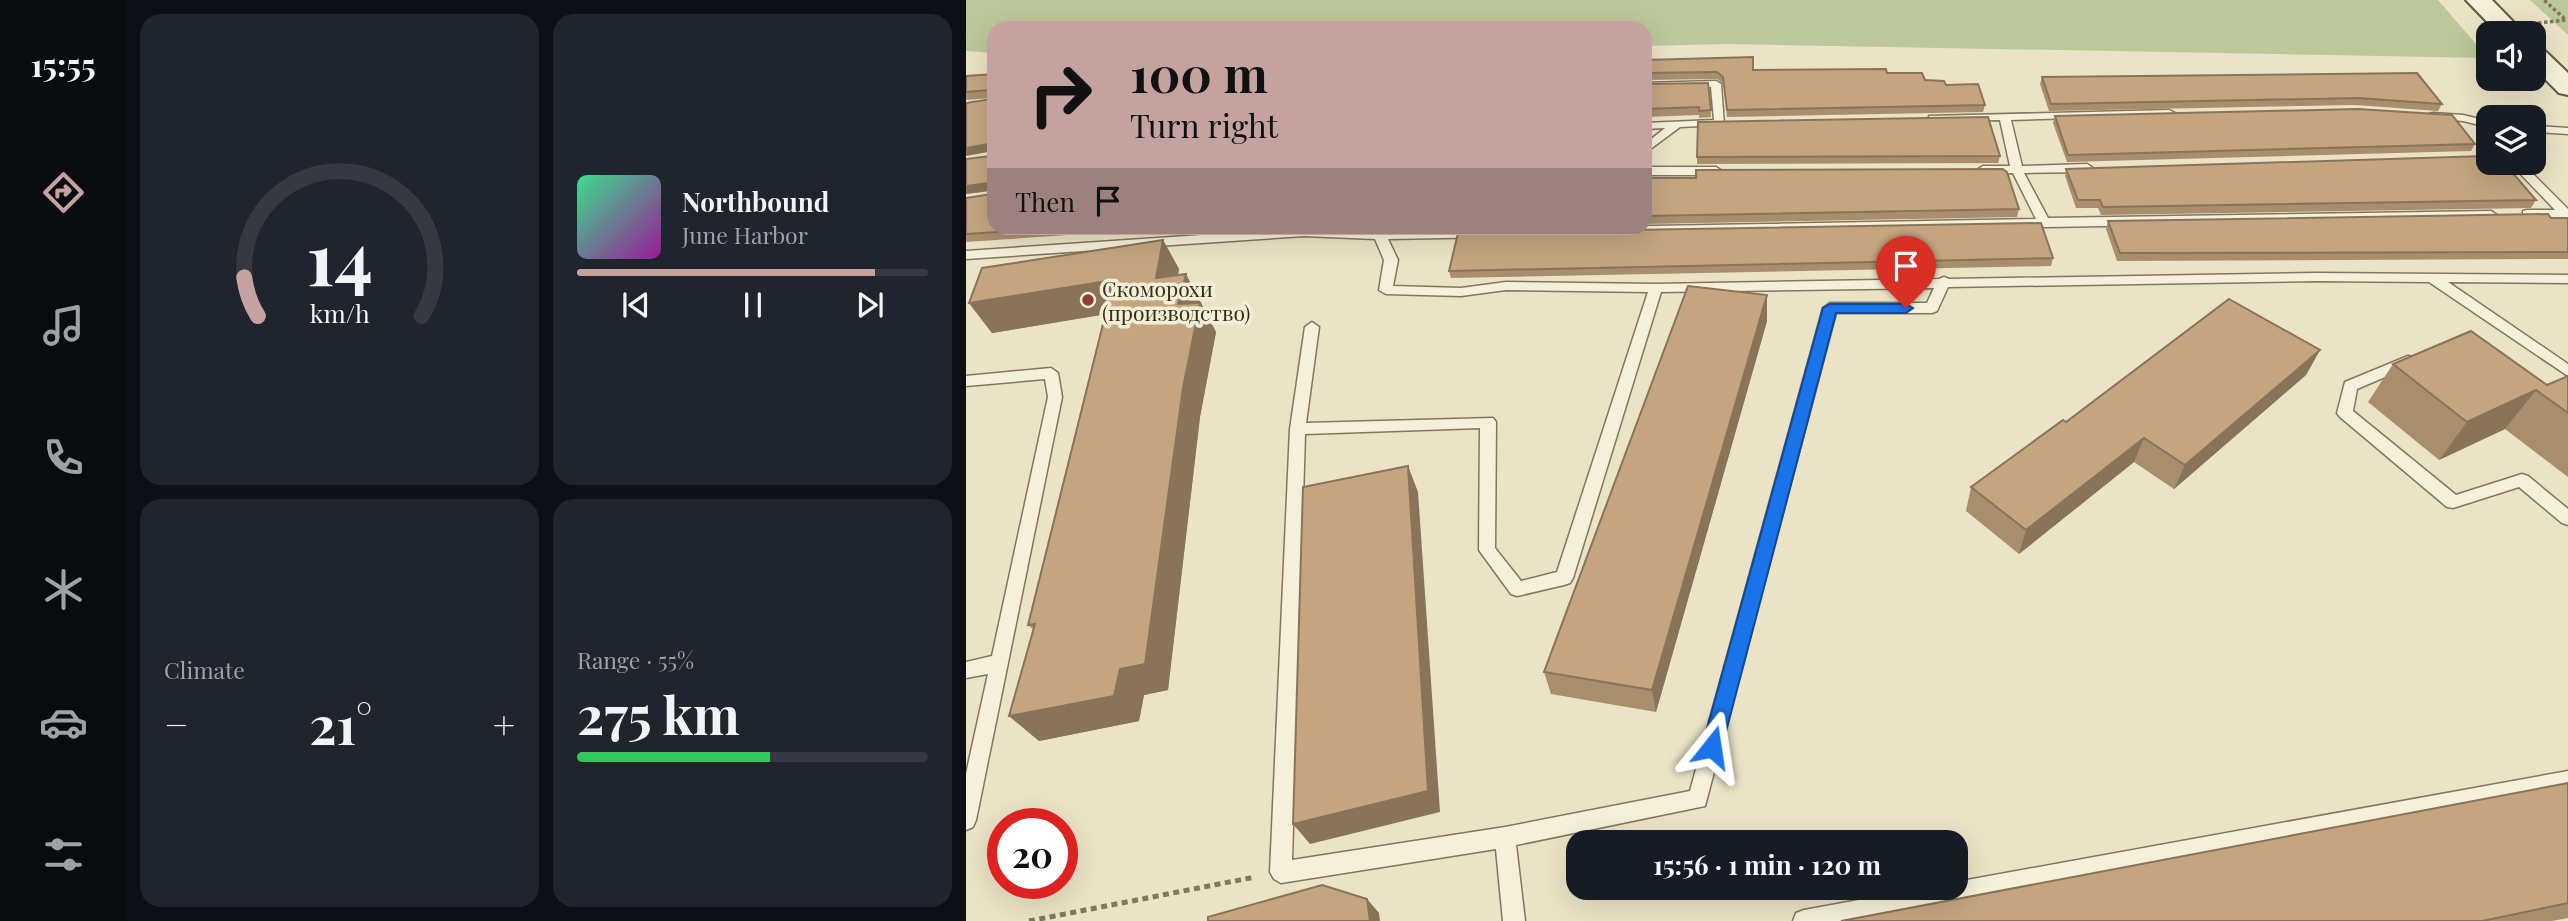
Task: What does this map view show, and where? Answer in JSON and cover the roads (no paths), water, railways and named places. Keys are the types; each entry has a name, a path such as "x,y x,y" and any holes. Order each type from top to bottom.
{"street":[{"path":"2478,0 2500,21"},
{"path":"2546,66 2568,87"}],"lane":[{"path":"1652,86 1716,85 1720,122"},
{"path":"1924,118 2188,113"},
{"path":"2422,115 2476,121"},
{"path":"2005,116 2017,170 2043,220"},
{"path":"1652,126 1733,122"},
{"path":"1652,144 1677,124"},
{"path":"2546,130 2568,131"},
{"path":"1976,170 2098,168"},
{"path":"1652,171 1728,171"},
{"path":"2528,175 2567,214"},
{"path":"1652,227 2567,214"},
{"path":"967,257 1264,235"},
{"path":"1380,235 1391,260 1386,290 1461,292 1506,286 1656,288 1944,281 2568,279"},
{"path":"2432,278 2568,372"},
{"path":"1312,327 1298,429 1281,872 1505,837 1698,799 1830,308 1931,309 1944,281"},
{"path":"1298,429 1488,422 1487,550 1517,589 1564,578 1656,288"},
{"path":"2422,355 2350,386 2345,412 2452,502 2522,480 2568,518"},
{"path":"966,381 1051,373 1055,397 966,820"},
{"path":"966,670 1000,663"},
{"path":"1804,921 2568,780"},
{"path":"1505,837 1514,921"}],"place":[{"name":"Скоморохи (производство)","path":"1088,300"}]}
